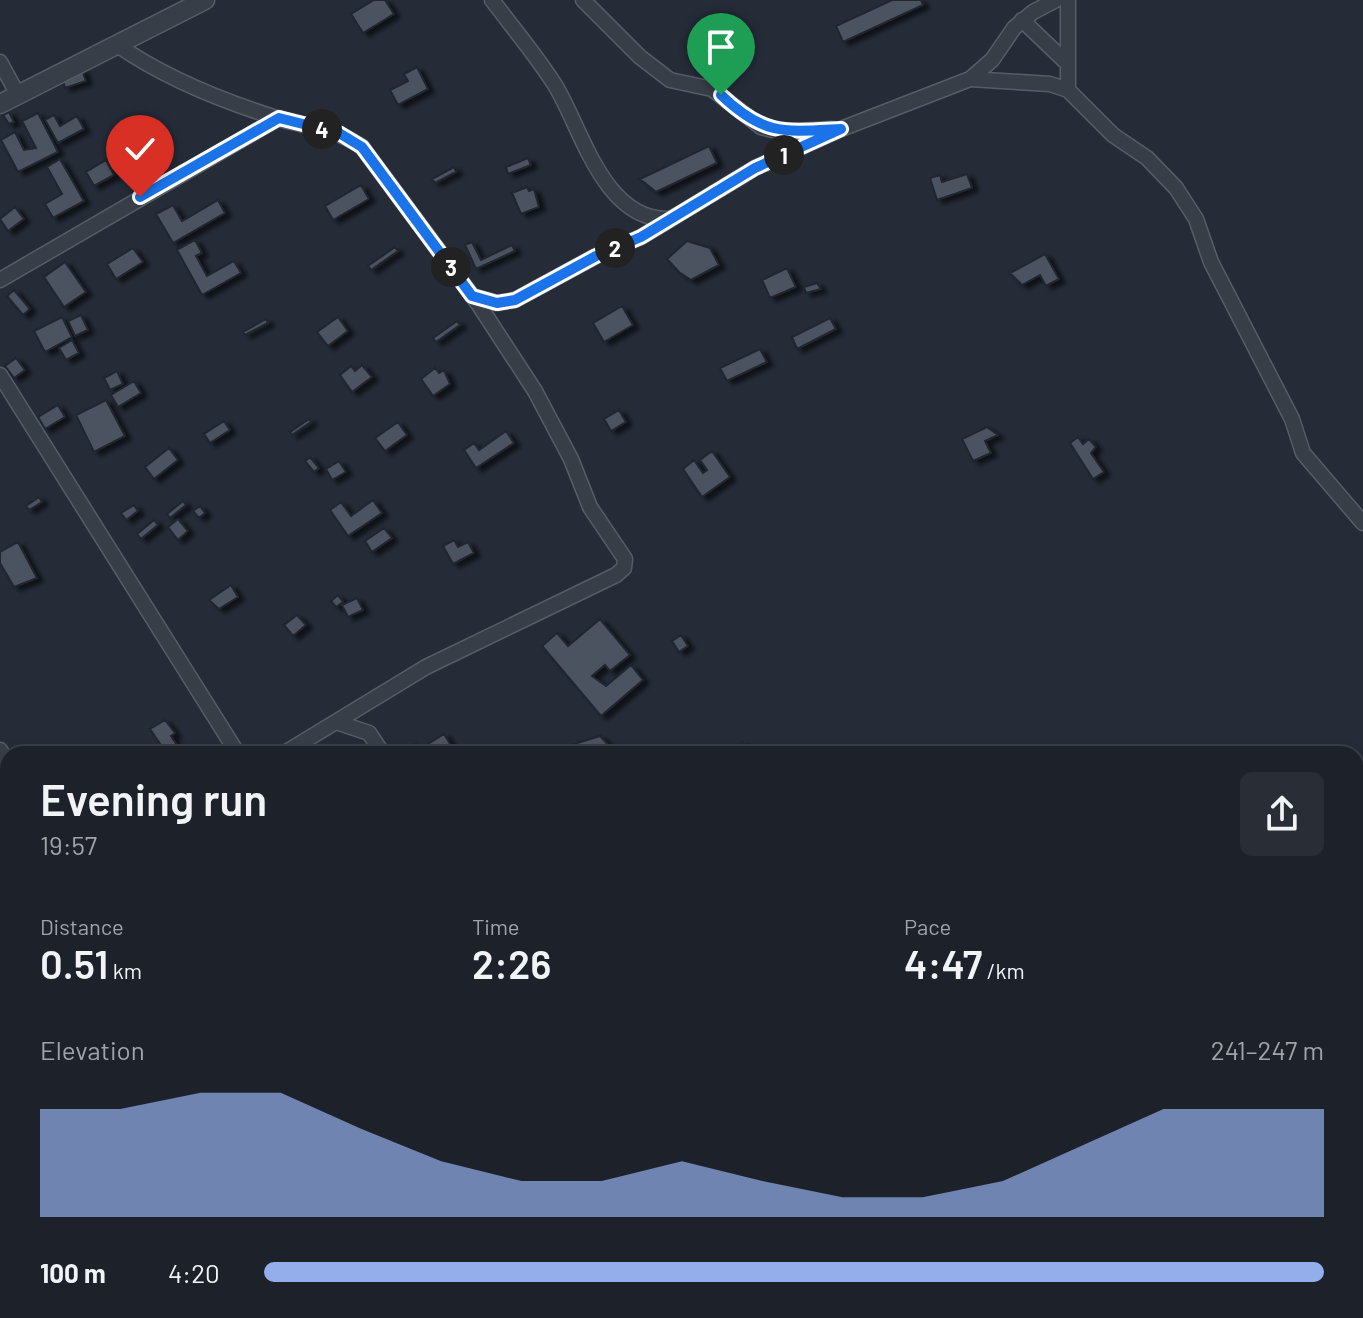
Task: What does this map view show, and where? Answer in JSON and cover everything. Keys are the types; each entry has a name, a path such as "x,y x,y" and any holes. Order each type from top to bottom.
{"street":[{"path":"0,104 205,0"},
{"path":"492,0 556,87 599,173 636,211 654,219 670,219"},
{"path":"583,0 657,71 670,80 712,89 761,127 780,132 841,129"},
{"path":"472,296 497,303 515,300 670,219 755,168 841,129 970,79 992,60 1022,20 1056,0"},
{"path":"1068,0 1068,90"},
{"path":"1022,20 1068,64"},
{"path":"116,44 171,75 279,118 339,133 362,147 472,296 535,391 571,459 590,507 625,559 624,568 426,667 296,746"},
{"path":"0,62 18,95"},
{"path":"970,79 1050,84 1068,90 1113,135 1147,158 1176,188 1196,219 1211,262 1292,419 1303,453 1363,523"},
{"path":"0,280 279,118"},
{"path":"0,375 233,746"},
{"path":"336,722 369,733 378,746"}],"building":[{"path":"374,0 385,0 394,14 363,33 351,14"},
{"path":"892,0 921,0 923,5 843,42 836,26"},
{"path":"417,67 428,89 398,105 390,90 408,81 404,74"},
{"path":"82,70 86,81 65,88 62,77"},
{"path":"9,112 14,122 9,124 3,115"},
{"path":"38,113 58,152 18,172 1,140 15,132 24,150 36,148 22,121"},
{"path":"54,115 60,126 77,116 84,129 58,143 45,120"},
{"path":"709,146 717,163 656,192 640,179"},
{"path":"528,158 531,165 508,174 506,167"},
{"path":"60,159 84,201 53,218 45,204 62,194 47,167"},
{"path":"106,160 114,175 94,186 86,172"},
{"path":"454,167 456,172 435,183 432,179"},
{"path":"967,174 972,188 937,200 930,178 940,175 942,182"},
{"path":"361,185 369,199 333,220 325,206"},
{"path":"527,187 529,191 534,189 539,207 521,214 512,193"},
{"path":"218,200 225,213 173,243 156,214 173,205 182,221"},
{"path":"15,207 24,219 8,231 0,219"},
{"path":"195,240 202,253 196,256 207,276 234,261 241,273 202,295 177,250"},
{"path":"687,241 710,248 719,265 691,280 679,272 667,259"},
{"path":"472,242 481,260 512,245 515,251 476,269 465,245"},
{"path":"395,247 398,251 371,270 368,266"},
{"path":"133,248 143,262 116,279 107,264"},
{"path":"1045,254 1059,279 1046,286 1040,275 1022,285 1010,273"},
{"path":"65,262 86,292 64,307 44,277"},
{"path":"787,268 796,287 770,298 762,280"},
{"path":"817,283 821,289 806,293 804,287"},
{"path":"14,290 30,309 23,315 7,296"},
{"path":"622,306 633,325 604,342 593,323"},
{"path":"81,315 88,330 75,336 68,321"},
{"path":"62,317 72,337 45,352 34,331"},
{"path":"338,317 348,331 328,346 317,332"},
{"path":"830,318 836,329 797,349 792,337"},
{"path":"266,319 268,323 245,335 243,332"},
{"path":"457,321 460,325 436,342 433,338"},
{"path":"72,340 79,353 66,360 59,348"},
{"path":"760,349 767,362 727,381 720,368"},
{"path":"16,358 25,370 14,378 5,366"},
{"path":"362,365 372,377 352,392 340,375 351,366 355,371"},
{"path":"435,368 439,373 444,370 450,384 433,396 421,379"},
{"path":"117,371 123,384 110,390 104,378"},
{"path":"134,381 141,393 118,407 111,395"},
{"path":"106,400 125,436 94,452 76,415"},
{"path":"58,405 65,417 45,429 38,417"},
{"path":"619,410 626,422 611,431 604,419"},
{"path":"309,419 311,422 292,435 290,432"},
{"path":"224,421 230,430 210,443 204,434"},
{"path":"398,422 407,435 385,451 375,438"},
{"path":"987,427 998,435 985,441 991,453 973,461 962,439"},
{"path":"506,431 514,443 476,468 464,450 474,443 479,450"},
{"path":"1078,437 1083,444 1089,439 1096,447 1091,453 1104,472 1093,479 1070,443"},
{"path":"169,448 178,460 154,479 145,467"},
{"path":"712,451 730,477 702,497 683,469 694,460 703,473 707,470 700,460"},
{"path":"310,457 319,468 314,472 305,461"},
{"path":"339,461 346,472 332,480 326,469"},
{"path":"39,497 42,502 29,510 26,506"},
{"path":"373,500 382,513 348,536 330,510 341,502 351,516"},
{"path":"183,501 186,505 170,518 167,514"},
{"path":"134,505 138,511 126,520 121,513"},
{"path":"200,506 205,513 199,518 193,511"},
{"path":"178,519 188,531 178,540 168,527"},
{"path":"154,520 158,525 141,539 137,534"},
{"path":"384,528 392,538 372,552 365,541"},
{"path":"454,540 458,547 468,542 474,553 453,564 443,546"},
{"path":"18,542 37,578 14,587 0,563 0,552"},
{"path":"231,585 238,597 219,609 209,600"},
{"path":"338,595 343,602 336,607 331,601"},
{"path":"357,598 363,610 348,617 342,605"},
{"path":"297,615 306,625 293,636 284,625"},
{"path":"600,619 630,655 610,671 605,665 592,676 606,686 631,665 643,680 601,716 542,646 557,633 568,646"},
{"path":"681,635 688,646 679,652 672,641"},
{"path":"165,720 175,733 171,736 178,746 162,746 150,729"},
{"path":"444,734 451,746 425,746"},
{"path":"600,736 609,746 575,746"}],"route":[{"path":"140,197 279,118 339,133 362,147 472,296 497,303 507,302 596,256 641,237 755,168 841,129 780,132 761,127 742,115 721,95"}]}
